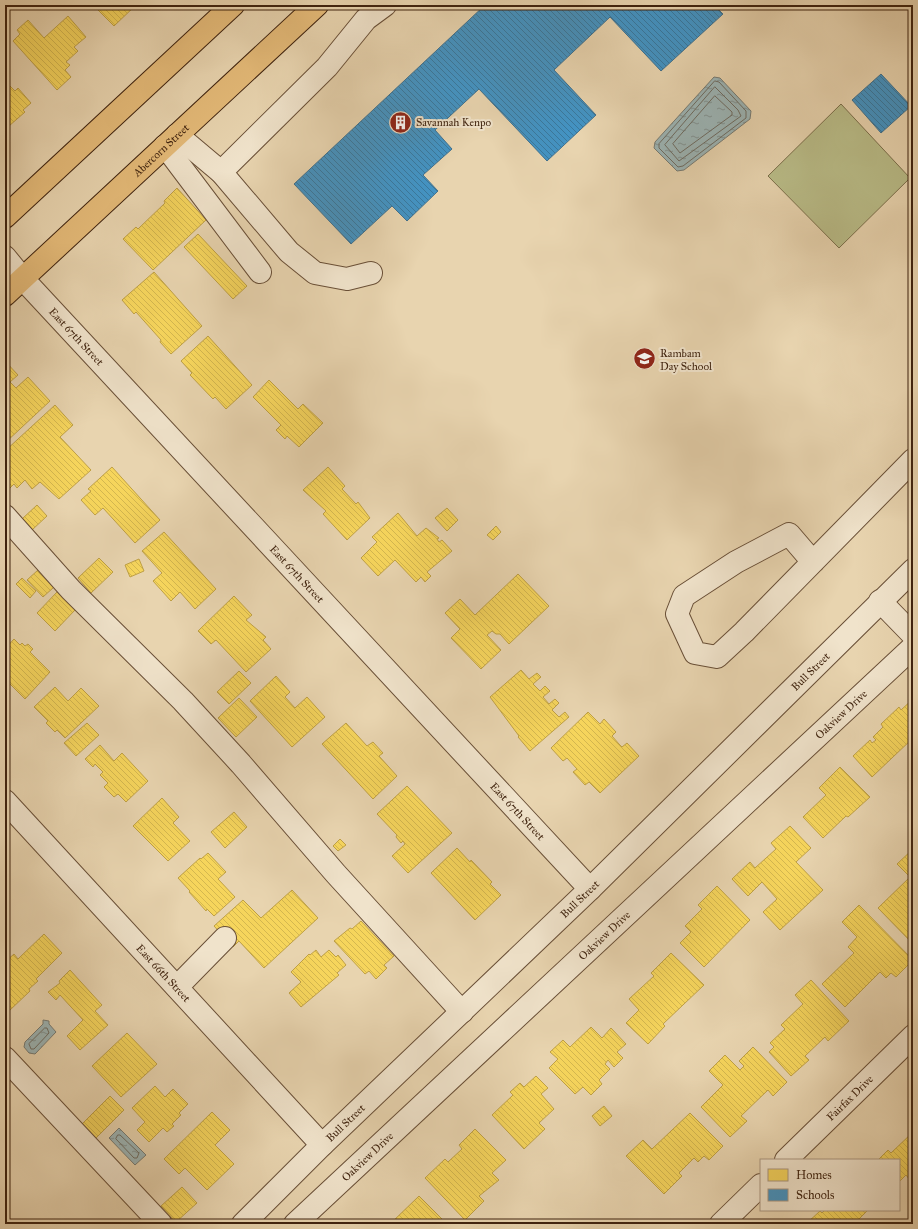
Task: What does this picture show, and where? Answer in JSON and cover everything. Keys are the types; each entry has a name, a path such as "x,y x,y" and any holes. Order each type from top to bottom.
{"main road":[{"path":"5,217 233,5"},
{"name":"Abercorn Street","path":"5,295 317,5"}],"street":[{"path":"221,172 327,67 366,19 385,5"},
{"path":"171,141 221,172 289,252 316,273 348,279 371,273"},
{"path":"171,141 260,272"},
{"name":"East 67th Street","path":"5,257 23,279 590,889"},
{"path":"813,562 789,534 736,562 684,596 676,614 695,653 717,657 744,632 813,562 913,460"},
{"path":"5,516 71,590 183,701 336,874 462,1012"},
{"name":"Bull Street","path":"243,1224 322,1145 590,889 913,570"},
{"path":"880,602 913,635"},
{"name":"Oakview Drive","path":"295,1224 913,647"},
{"name":"East 66th Street","path":"6,803 322,1145"},
{"path":"177,987 225,938"},
{"name":"Fairfax Drive","path":"787,1159 913,1036"},
{"path":"5,1058 161,1224"},
{"path":"721,1224 760,1186"}],"green space":[{"path":"841,104 910,178 839,248 768,176"}],"water":[{"path":"714,77 720,78 751,111 750,119 684,170 677,171 654,148 655,142"},
{"path":"43,1020 49,1021 49,1024 56,1032 35,1054 29,1053 24,1047 25,1042 43,1024"},
{"path":"119,1128 146,1155 135,1165 109,1138"}],"building: Homes":[{"path":"103,5 136,5 114,26 98,10"},
{"path":"68,16 86,37 74,47 78,51 66,62 70,65 65,70 71,77 57,90 13,41 20,34 17,30 28,20 44,38"},
{"path":"5,81 15,91 18,88 31,103 23,110 25,112 9,126 8,125 5,127"},
{"path":"177,188 206,220 153,270 123,239 136,227 138,229 165,203 164,201"},
{"path":"198,234 247,286 233,299 184,247"},
{"path":"154,272 202,326 171,354 160,342 161,340 136,312 134,314 122,300"},
{"path":"208,336 252,385 226,409 215,397 213,399 190,375 192,373 181,361"},
{"path":"5,361 18,375 10,382 16,388 28,377 50,401 6,442"},
{"path":"269,380 298,409 303,404 323,423 299,447 287,436 285,439 276,430 281,425 253,397"},
{"path":"55,405 73,425 60,437 91,470 59,499 40,482 32,489 25,480 17,488 14,484 9,489 5,485 5,451"},
{"path":"112,467 160,520 135,543 103,508 95,515 81,500 91,491 88,489"},
{"path":"328,467 345,486 342,489 356,504 358,502 370,518 347,540 323,514 326,511 303,490"},
{"path":"37,505 47,516 32,530 22,519"},
{"path":"447,508 458,520 447,531 435,518"},
{"path":"398,513 417,536 426,528 439,538 437,539 439,542 442,540 452,551 427,572 431,576 425,582 421,577 416,582 395,560 378,576 361,558 377,542 372,537"},
{"path":"496,526 501,532 493,540 487,535"},
{"path":"164,532 216,589 195,609 180,592 171,601 153,581 162,573 142,551"},
{"path":"99,558 113,572 91,593 78,578"},
{"path":"139,559 144,571 130,577 125,565"},
{"path":"38,570 54,587 43,597 27,580"},
{"path":"518,574 549,606 509,644 500,634 496,634 492,631 487,635 501,650 481,669 451,638 460,629 445,613 460,599 475,615"},
{"path":"22,578 36,591 30,598 16,584"},
{"path":"57,592 75,610 55,631 37,613"},
{"path":"234,596 252,615 246,620 266,637 263,640 271,649 246,672 216,640 211,644 198,631"},
{"path":"14,639 20,645 22,643 25,646 28,644 33,649 30,652 50,672 25,699 5,679 7,676 5,674 5,649"},
{"path":"521,670 529,679 537,673 541,677 533,684 540,691 545,686 550,691 543,697 549,704 555,699 559,703 552,710 559,717 565,712 569,717 530,751 518,737 519,736 490,697"},
{"path":"239,671 251,683 229,704 217,692"},
{"path":"276,676 290,692 285,697 295,708 307,697 325,717 292,747 250,701"},
{"path":"55,687 68,701 81,688 99,706 65,738 57,730 55,732 46,723 48,721 34,707"},
{"path":"239,698 257,717 236,737 218,718"},
{"path":"913,699 913,738 872,777 853,756 870,740 872,743 876,740 873,737 883,727 881,724 899,707 901,710"},
{"path":"588,712 600,724 604,719 616,732 612,736 619,744 622,747 627,743 639,756 600,793 589,782 585,785 573,772 577,769 567,758 563,761 551,748"},
{"path":"87,723 99,735 76,756 64,743"},
{"path":"346,723 367,746 373,742 383,753 379,756 397,776 373,799 322,744"},
{"path":"100,745 114,761 122,753 148,781 126,802 118,794 114,797 104,787 108,783 100,775 103,772 95,764 93,767 85,759"},
{"path":"840,767 870,797 848,817 846,816 823,838 803,817 826,795 819,788"},
{"path":"407,786 452,833 408,873 392,856 405,844 403,841 401,843 396,837 397,835 377,814"},
{"path":"162,798 179,817 173,823 190,841 168,861 133,826"},
{"path":"234,812 247,827 225,848 211,832"},
{"path":"790,826 811,848 796,862 823,890 780,930 763,912 777,899 762,882 748,896 732,879 750,862 755,868 776,849 771,843"},
{"path":"340,839 346,845 338,851 333,846"},
{"path":"457,848 492,882 490,884 501,895 475,920 431,873"},
{"path":"913,849 913,944 878,908 910,877 897,864"},
{"path":"208,853 226,872 218,879 235,897 214,916 207,909 206,911 178,878 200,858 201,859"},
{"path":"717,886 750,920 704,967 680,943 691,932 685,926 702,909 698,905"},
{"path":"292,890 318,918 264,968 239,941 233,947 214,926 243,900 261,918"},
{"path":"859,905 913,960 896,977 891,973 886,978 880,972 845,1007 822,984 854,953 848,947 857,937 842,922"},
{"path":"361,921 394,956 384,965 387,968 376,979 369,971 365,974 334,941"},
{"path":"44,934 62,953 36,979 38,981 29,989 30,991 9,1011 5,1007 5,962 14,954 18,959"},
{"path":"316,950 321,957 329,950 336,957 338,955 346,965 337,973 339,975 301,1007 289,993 301,982 291,972 309,954 310,955"},
{"path":"671,953 704,985 663,1024 665,1026 648,1044 626,1023 639,1010 629,999 654,976 651,973"},
{"path":"70,970 102,1005 95,1011 108,1025 80,1050 67,1036 83,1020 60,995 56,1000 48,992 60,983 59,981"},
{"path":"811,980 849,1021 828,1041 825,1037 805,1056 809,1060 791,1076 769,1052 774,1047 770,1043 785,1029 781,1025 803,1004 795,995"},
{"path":"591,1027 602,1038 611,1028 626,1044 617,1052 623,1058 614,1067 608,1060 605,1064 610,1069 599,1080 602,1084 591,1095 583,1087 575,1094 549,1068 558,1059 550,1052 563,1040 570,1047"},
{"path":"127,1033 157,1064 121,1097 92,1066"},
{"path":"753,1047 787,1082 773,1096 768,1090 741,1116 747,1121 730,1137 701,1107 723,1085 709,1071 725,1055 740,1070 744,1066 739,1061"},
{"path":"536,1076 548,1088 541,1094 554,1109 539,1123 545,1129 524,1149 492,1115 513,1095 510,1092 520,1083 524,1087"},
{"path":"155,1086 165,1097 173,1089 188,1104 179,1113 181,1115 172,1124 174,1126 167,1132 163,1128 149,1142 137,1130 145,1122 132,1108"},
{"path":"110,1096 124,1110 96,1138 82,1124"},
{"path":"604,1106 612,1116 600,1126 592,1116"},
{"path":"212,1112 230,1130 215,1145 234,1164 207,1190 185,1168 179,1174 164,1159"},
{"path":"690,1113 723,1146 709,1160 704,1156 698,1162 694,1158 679,1173 682,1176 664,1194 626,1156 643,1140 652,1149"},
{"path":"475,1129 506,1160 492,1173 499,1180 479,1196 484,1201 465,1220 425,1178 445,1159 448,1162 462,1149 459,1145"},
{"path":"913,1132 913,1177 910,1180 906,1175 900,1181 900,1159 879,1159 888,1150 891,1153"},
{"path":"182,1187 197,1203 176,1222 161,1206"},
{"path":"419,1196 443,1220 439,1224 390,1224"},
{"path":"820,1211 822,1213 824,1211 867,1211 854,1224 807,1223"}],"building: Schools":[{"name":"Savannah Kenpo","path":"485,5 714,5 723,14 661,71 610,17 554,70 596,115 547,161 479,89 435,130 452,149 423,175 438,191 407,221 392,206 351,244 294,184"},
{"path":"881,74 911,106 881,133 852,100"}],"place":[{"name":"Savannah Kenpo","path":"401,122"},
{"name":"Rambam Day School","path":"644,359"}]}
